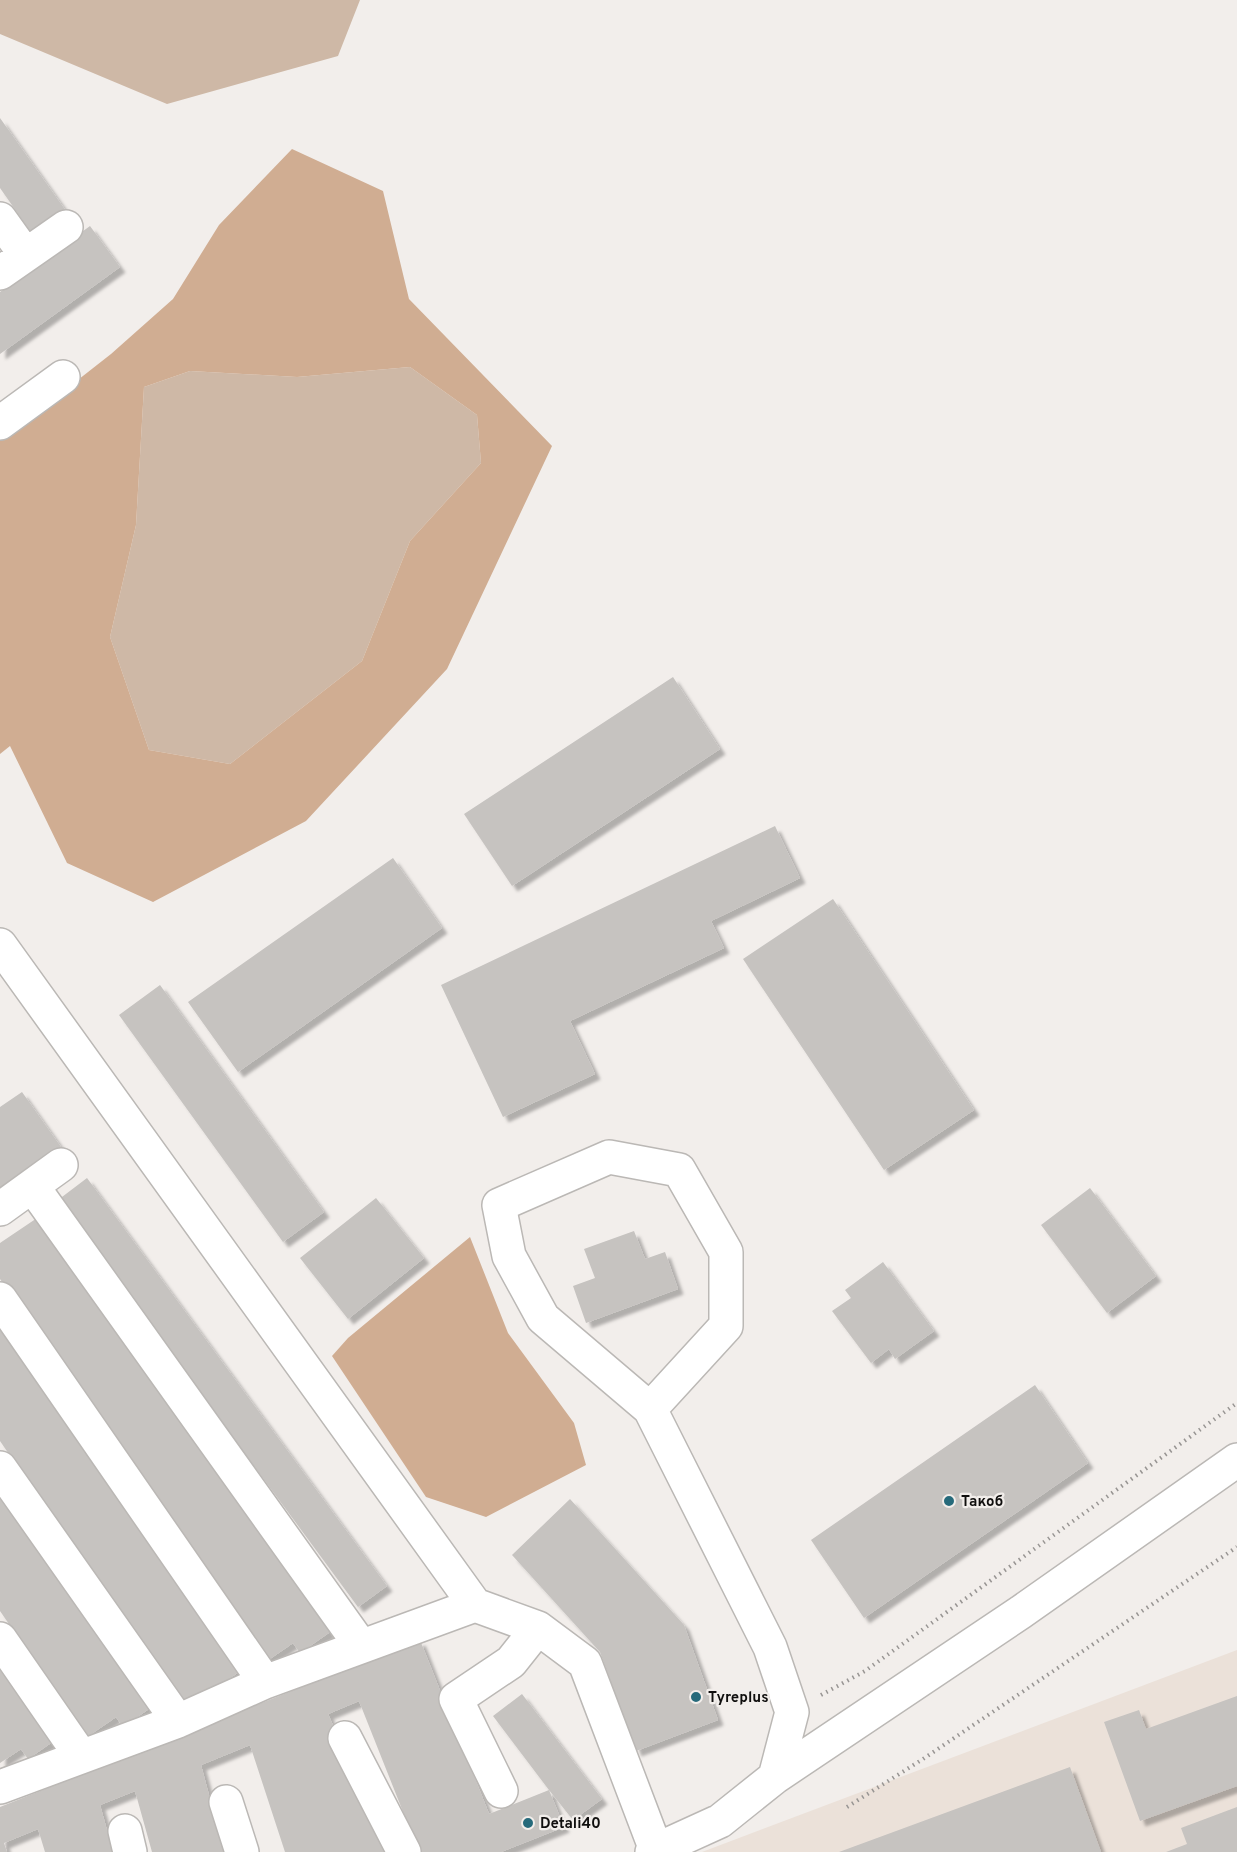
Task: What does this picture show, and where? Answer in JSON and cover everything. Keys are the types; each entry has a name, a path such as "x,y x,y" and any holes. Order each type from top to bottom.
{"street":[{"path":"0,219 13,263 66,227"},
{"path":"0,423 63,377"},
{"path":"0,945 475,1605 538,1628 585,1664 654,1851 720,1821 775,1777 1021,1612 1237,1460"},
{"path":"650,1409 726,1326 726,1252 679,1170 609,1156 499,1205 509,1256 543,1318 650,1409 770,1647 792,1712 775,1777"},
{"path":"0,1209 61,1165"},
{"path":"33,1187 362,1646"},
{"path":"0,1299 265,1682"},
{"path":"0,1468 178,1720"},
{"path":"0,1787 178,1720 265,1682 475,1605"},
{"path":"501,1791 456,1699 511,1662 538,1628"},
{"path":"0,1639 81,1756"},
{"path":"345,1738 404,1852"},
{"path":"226,1802 242,1852"}],"path":[{"path":"792,1712 865,1671 1237,1403"},
{"path":"847,1807 923,1759 1237,1547"}],"shaded area":[{"path":"0,0 360,0 338,56 167,104 0,34"},
{"path":"292,149 383,191 409,299 552,446 447,669 306,821 153,902 67,863 10,746 0,754 0,441 111,354 173,299 219,225","holes":["410,367 477,415 481,463 410,541 362,661 230,764 149,750 110,637 136,525 144,387 190,371 297,377"]},
{"path":"410,367 477,415 481,463 410,541 362,661 230,764 149,750 110,637 136,525 144,387 190,371 297,377"},
{"path":"470,1237 508,1333 574,1423 586,1465 486,1517 426,1497 332,1356 348,1338"},
{"path":"1237,1650 1237,1852 702,1852"}],"building":[{"path":"0,118 66,211 33,235 0,188"},
{"path":"90,226 120,267 0,354 0,292"},
{"path":"673,677 720,749 512,886 464,814"},
{"path":"775,826 800,878 711,921 724,948 570,1021 595,1074 503,1117 441,985"},
{"path":"393,858 442,928 238,1072 188,1002"},
{"path":"833,899 974,1110 884,1170 743,959"},
{"path":"160,985 324,1212 283,1242 119,1015"},
{"path":"22,1092 61,1147 0,1190 0,1107"},
{"path":"87,1178 387,1586 358,1607 58,1200"},
{"path":"1090,1188 1156,1276 1107,1313 1041,1225"},
{"path":"376,1198 424,1258 348,1319 300,1258"},
{"path":"43,1214 330,1632 300,1653 293,1643 264,1663 0,1279 0,1243"},
{"path":"634,1231 645,1259 665,1252 678,1289 586,1323 573,1286 595,1278 584,1249"},
{"path":"883,1262 934,1331 895,1359 889,1349 871,1363 832,1311 851,1298 845,1290"},
{"path":"0,1318 242,1670 184,1709 0,1441"},
{"name":"Такоб","path":"1035,1385 1088,1463 864,1618 811,1540"},
{"path":"0,1483 153,1706 123,1727 116,1717 87,1737 0,1611"},
{"path":"570,1499 684,1625 718,1720 636,1751 600,1652 512,1555"},
{"path":"420,1640 489,1814 549,1790 564,1827 501,1852 419,1852 359,1701 328,1714 389,1852 285,1852 250,1745 201,1765 224,1852 152,1852 135,1791 100,1805 113,1852 45,1852 38,1829 4,1843 7,1852 0,1852 0,1807"},
{"path":"0,1653 58,1738 28,1759 21,1749 0,1763"},
{"path":"522,1694 602,1799 573,1820 493,1716"},
{"path":"1237,1696 1237,1786 1140,1821 1104,1722 1139,1710 1146,1729"},
{"path":"1070,1767 1101,1852 839,1852"},
{"path":"1237,1807 1237,1852 1166,1852 1187,1844 1181,1828"}],"place":[{"name":"Такоб","path":"949,1501"},
{"name":"Tyreplus","path":"696,1697"},
{"name":"Detali40","path":"528,1823"}]}
